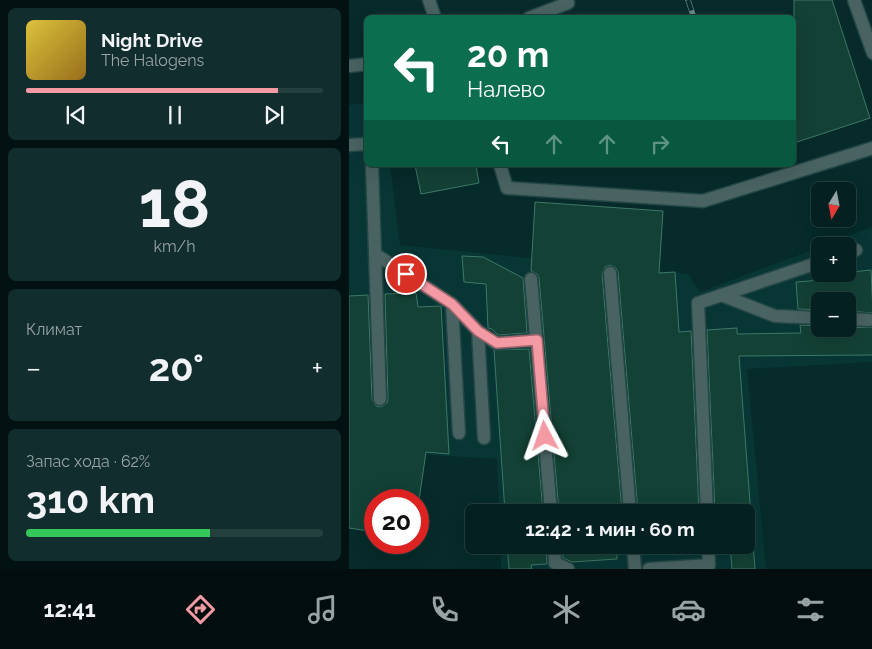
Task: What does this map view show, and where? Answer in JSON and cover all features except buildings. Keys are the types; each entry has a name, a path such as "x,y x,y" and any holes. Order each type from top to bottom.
{"lane":[{"path":"429,0 434,15"},
{"path":"854,0 872,53"},
{"path":"537,15 568,3"},
{"path":"349,66 364,64"},
{"path":"349,145 364,144"},
{"path":"502,167 507,188 703,201 872,148"},
{"path":"372,167 380,399"},
{"path":"375,254 452,304 478,331 497,343 537,340"},
{"path":"707,504 697,303 811,265"},
{"path":"610,273 630,504"},
{"path":"531,279 550,504"},
{"path":"721,296 775,316 811,318"},
{"path":"452,304 459,433"},
{"path":"856,319 869,320"},
{"path":"478,331 484,438"},
{"path":"554,554 555,563 569,569"},
{"path":"634,554 635,569"},
{"path":"649,569 709,566 708,554"}],"shaded area":[{"path":"364,103 364,167 390,167 400,245 688,274 700,292 811,250 811,282 856,282 856,237 846,237 872,227 872,362 747,369 766,569 501,569 500,554 755,554 755,504 499,504 497,459 349,450 349,105"}],"railway":[{"path":"688,0 693,15"}],"route":[{"path":"406,274 452,304 478,331 497,343 537,340 545,436"}]}
